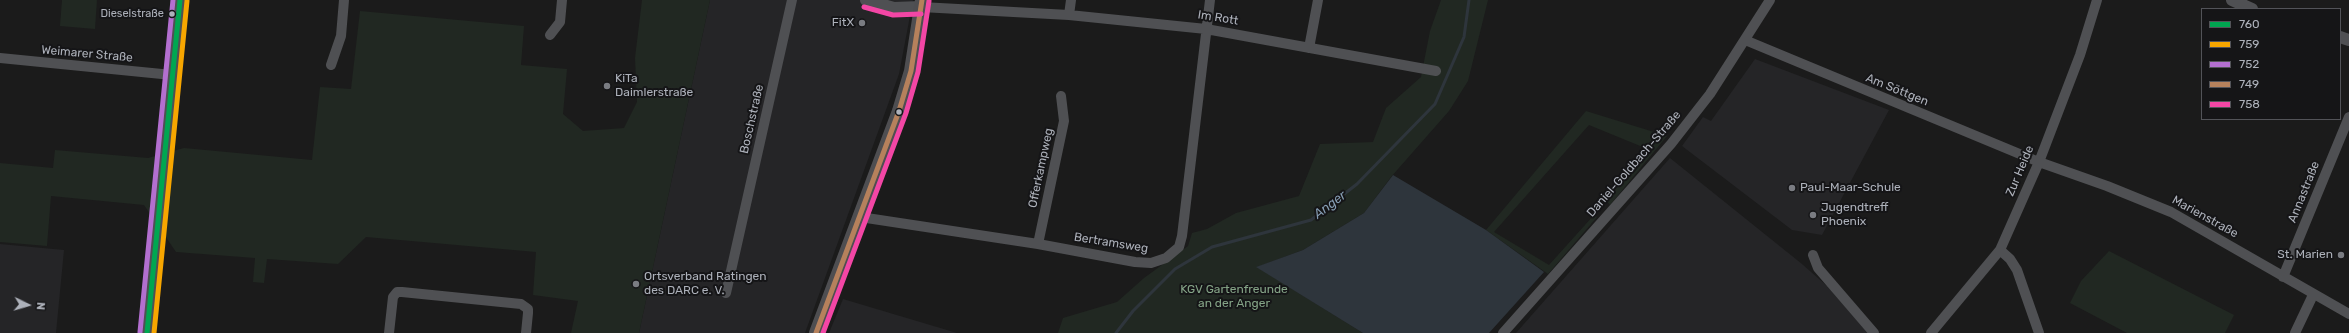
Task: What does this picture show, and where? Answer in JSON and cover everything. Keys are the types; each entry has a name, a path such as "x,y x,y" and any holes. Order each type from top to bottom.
{"main road":[{"path":"816,333 860,217 909,77 922,3"}],"street":[{"path":"147,333 180,0"},
{"path":"330,65 341,36 344,0"},
{"path":"550,35 560,22 562,0"},
{"name":"Boschstraße","path":"726,294 792,0"},
{"path":"866,0 894,8 922,3"},
{"path":"904,0 922,3"},
{"path":"1069,15 1071,0"},
{"name":"Bertramsweg","path":"860,217 1151,263 1166,258 1179,247 1183,224 1210,0"},
{"path":"1309,48 1318,0"},
{"name":"Daniel-Goldbach-Straße","path":"1502,333 1671,144 1710,94 1770,0"},
{"name":"Zur Heide","path":"1931,333 2000,250 2040,162 2080,55 2097,0"},
{"path":"2232,0 2250,8"},
{"name":"Im Rott","path":"922,3 1069,15 1206,29 1436,71"},
{"name":"Am Söttgen","path":"1745,40 2040,162"},
{"name":"Weimarer Straße","path":"0,58 172,75"},
{"name":"Offerkampweg","path":"1038,244 1064,121 1061,96"},
{"name":"Annastraße","path":"2283,277 2349,117"},
{"name":"Marienstraße","path":"2040,162 2107,186 2171,212 2313,295 2349,314"},
{"path":"2000,250 2010,259 2017,270 2039,333"},
{"path":"1813,256 1818,268 1874,333"},
{"path":"389,333 394,295 397,292 413,292 521,304 528,309 526,333"},
{"path":"2295,333 2313,295"}],"shaded area":[{"path":"710,0 913,0 899,74 805,333 639,333"},
{"name":"Paul-Maar-Schule","path":"1755,59 1889,110 1822,235 1792,230 1682,146 1703,117 1711,121"},
{"path":"1670,158 1802,264 1827,286 1868,333 1516,333"},
{"path":"1393,175 1486,230 1544,272 1489,333 1363,333 1256,267 1303,250 1364,213"},
{"path":"0,244 64,250 56,333 0,333"},
{"path":"843,299 957,333 829,333"}],"green space":[{"path":"62,0 97,0 95,29 60,26"},
{"path":"642,0 710,0 639,333 571,333 578,301 533,295 536,252 366,237 338,264 267,259 264,283 253,282 255,258 176,252 144,205 51,196 47,246 0,242 0,163 53,168 55,150 148,158 184,148 312,160 320,87 351,89 360,11 524,26 521,65 567,69 563,114 583,131 624,128 637,102 635,58"},
{"name":"KGV Gartenfreunde an der Anger","path":"1441,0 1488,0 1468,81 1449,111 1391,177 1364,213 1303,250 1257,267 1363,333 1058,333 1063,318 1117,302 1144,278 1188,246 1192,233 1207,229 1236,213 1299,196 1320,144 1373,142 1386,108 1421,77 1430,31"},
{"path":"1586,111 1667,136 1610,205 1606,200 1650,150 1589,125 1494,232 1549,265 1594,215 1597,217 1548,274 1486,230"},
{"path":"2109,251 2234,315 2225,333 2127,333 2070,303 2081,281"}],"waterway":[{"name":"Anger","path":"1116,333 1133,311 1175,269 1212,247 1311,220 1357,184 1435,104 1464,37 1469,0"}],"transit line":[{"name":"752","path":"140,332 173,0"},
{"name":"760","path":"147,333 180,0"},
{"name":"749","path":"816,333 899,111 911,71 922,0"},
{"name":"759","path":"154,333 187,1"},
{"name":"758","path":"823,333 906,113 918,72 929,1"},
{"name":"758","path":"864,7 893,15 921,14"}],"place":[{"name":"Dieselstraße","path":"172,14"},
{"name":"FitX","path":"862,23"},
{"name":"KiTa Daimlerstraße","path":"607,86"},
{"name":"Paul-Maar-Schule","path":"1792,188"},
{"name":"Jugendtreff Phoenix","path":"1813,215"},
{"name":"St. Marien","path":"2341,255"},
{"name":"Ortsverband Ratingen des DARC e. V.","path":"636,284"}]}
